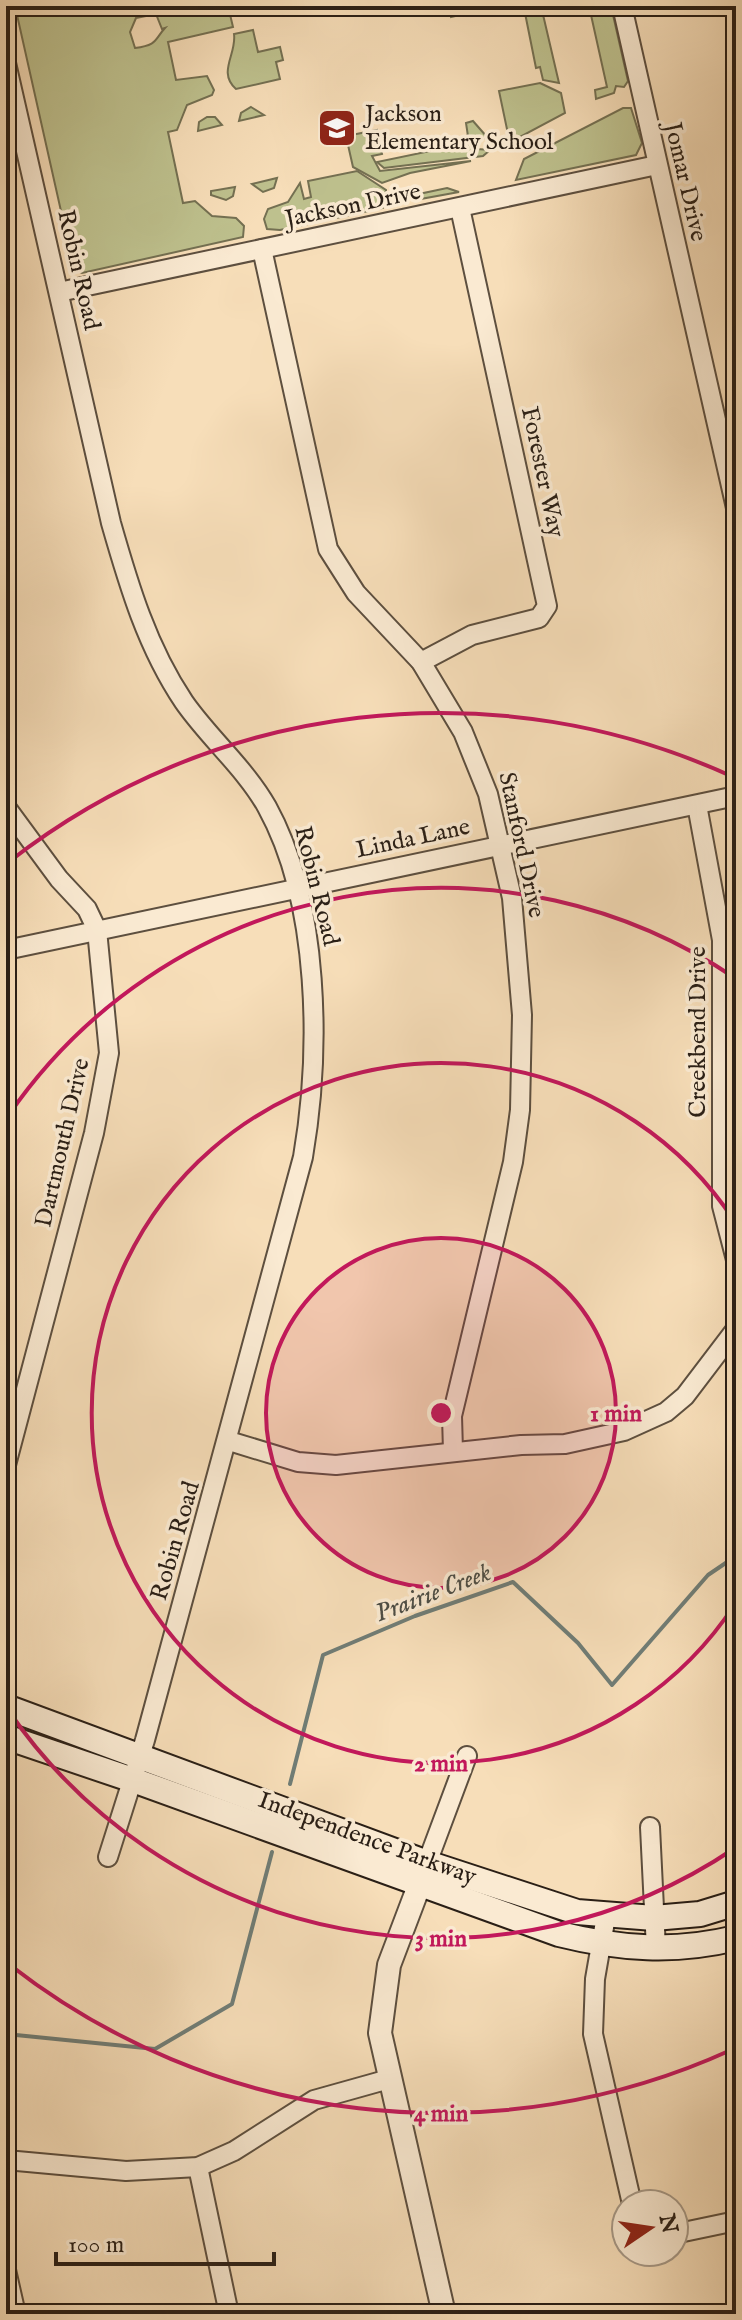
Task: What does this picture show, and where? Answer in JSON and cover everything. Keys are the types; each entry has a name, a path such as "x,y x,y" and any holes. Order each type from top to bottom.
{"main road":[{"name":"Independence Parkway","path":"6,1707 137,1768 424,1874 518,1921 600,1945 656,1949 736,1938"},
{"name":"Independence Parkway","path":"6,1737 137,1768"},
{"name":"Independence Parkway","path":"424,1874 577,1912 606,1916 654,1918 700,1914 736,1903"}],"street":[{"name":"Jomar Drive","path":"622,6 736,508"},
{"name":"Robin Road","path":"6,63 10,102 59,292 111,523 149,642 184,702 266,805 281,835 310,959 314,1015 313,1096 303,1157 229,1441 137,1768 108,1857"},
{"name":"Jackson Drive","path":"59,292 657,165"},
{"name":"Forester Way","path":"421,662 472,635 539,618 547,606 460,208"},
{"name":"Stanford Drive","path":"262,249 328,549 356,593 421,662 478,761 512,898 522,1015 520,1110 513,1162 452,1416 453,1451"},
{"name":"Linda Lane","path":"6,950 736,796"},
{"name":"Creekbend Drive","path":"697,805 722,940 722,1192 736,1260"},
{"name":"Dartmouth Drive","path":"6,807 59,879 87,909 97,930 109,1022 105,1085 6,1465"},
{"path":"229,1441 298,1462 336,1465 453,1451 565,1444 599,1438 649,1420 685,1396 736,1329"},
{"path":"444,2314 380,2033 389,1965 467,1756"},
{"path":"650,1827 656,1949"},
{"path":"606,1916 591,2012 593,2034 628,2188"},
{"path":"6,2160 126,2171 198,2167 234,2151 314,2100 389,2079"},
{"path":"198,2167 229,2314"},
{"path":"690,2231 736,2221"},
{"path":"6,2270 16,2314"}],"green space":[{"path":"15,6 228,6 233,27 168,42 176,80 207,76 214,90 212,95 187,105 177,130 168,132 183,203 195,201 212,216 236,218 244,226 243,237 82,273 74,269","holes":["156,14 162,29 165,28 152,44 135,48 130,32 136,18"]},
{"path":"448,6 480,6 481,10 451,17"},
{"path":"541,6 559,83 543,80 540,67 536,68 524,8"},
{"path":"589,6 611,6 628,81 624,87 616,86 614,93 596,99 595,90 607,87"},
{"path":"253,30 258,52 280,47 283,60 276,62 280,79 236,89 228,76 234,34"},
{"path":"540,83 561,93 565,113 520,137 508,134 499,91"},
{"path":"251,107 264,115 239,121 241,113"},
{"path":"623,108 631,108 642,143 636,155 516,180 524,159"},
{"path":"215,117 222,125 198,131 199,122"},
{"path":"473,121 487,137 476,142 478,149 490,150 483,156 384,168 377,162 469,143 466,123"},
{"path":"377,130 382,154 372,156 380,171 471,161 410,173 382,183 353,167 346,136"},
{"path":"357,171 386,190 383,208 280,230 267,229 264,219 268,209 288,202 300,183 304,199 311,197 308,181"},
{"path":"277,178 274,188 263,192 252,184"},
{"path":"235,187 233,196 226,200 211,195 211,191"},
{"path":"447,188 459,192 415,200 419,194"}],"waterway":[{"name":"Prairie Creek","path":"290,1784 323,1655 415,1616 513,1582 578,1643 612,1685 708,1575 736,1556"},
{"name":"Prairie Creek","path":"6,2034 155,2049 232,2004 272,1852"}],"place":[{"name":"Jackson Elementary School","path":"337,128"}]}
